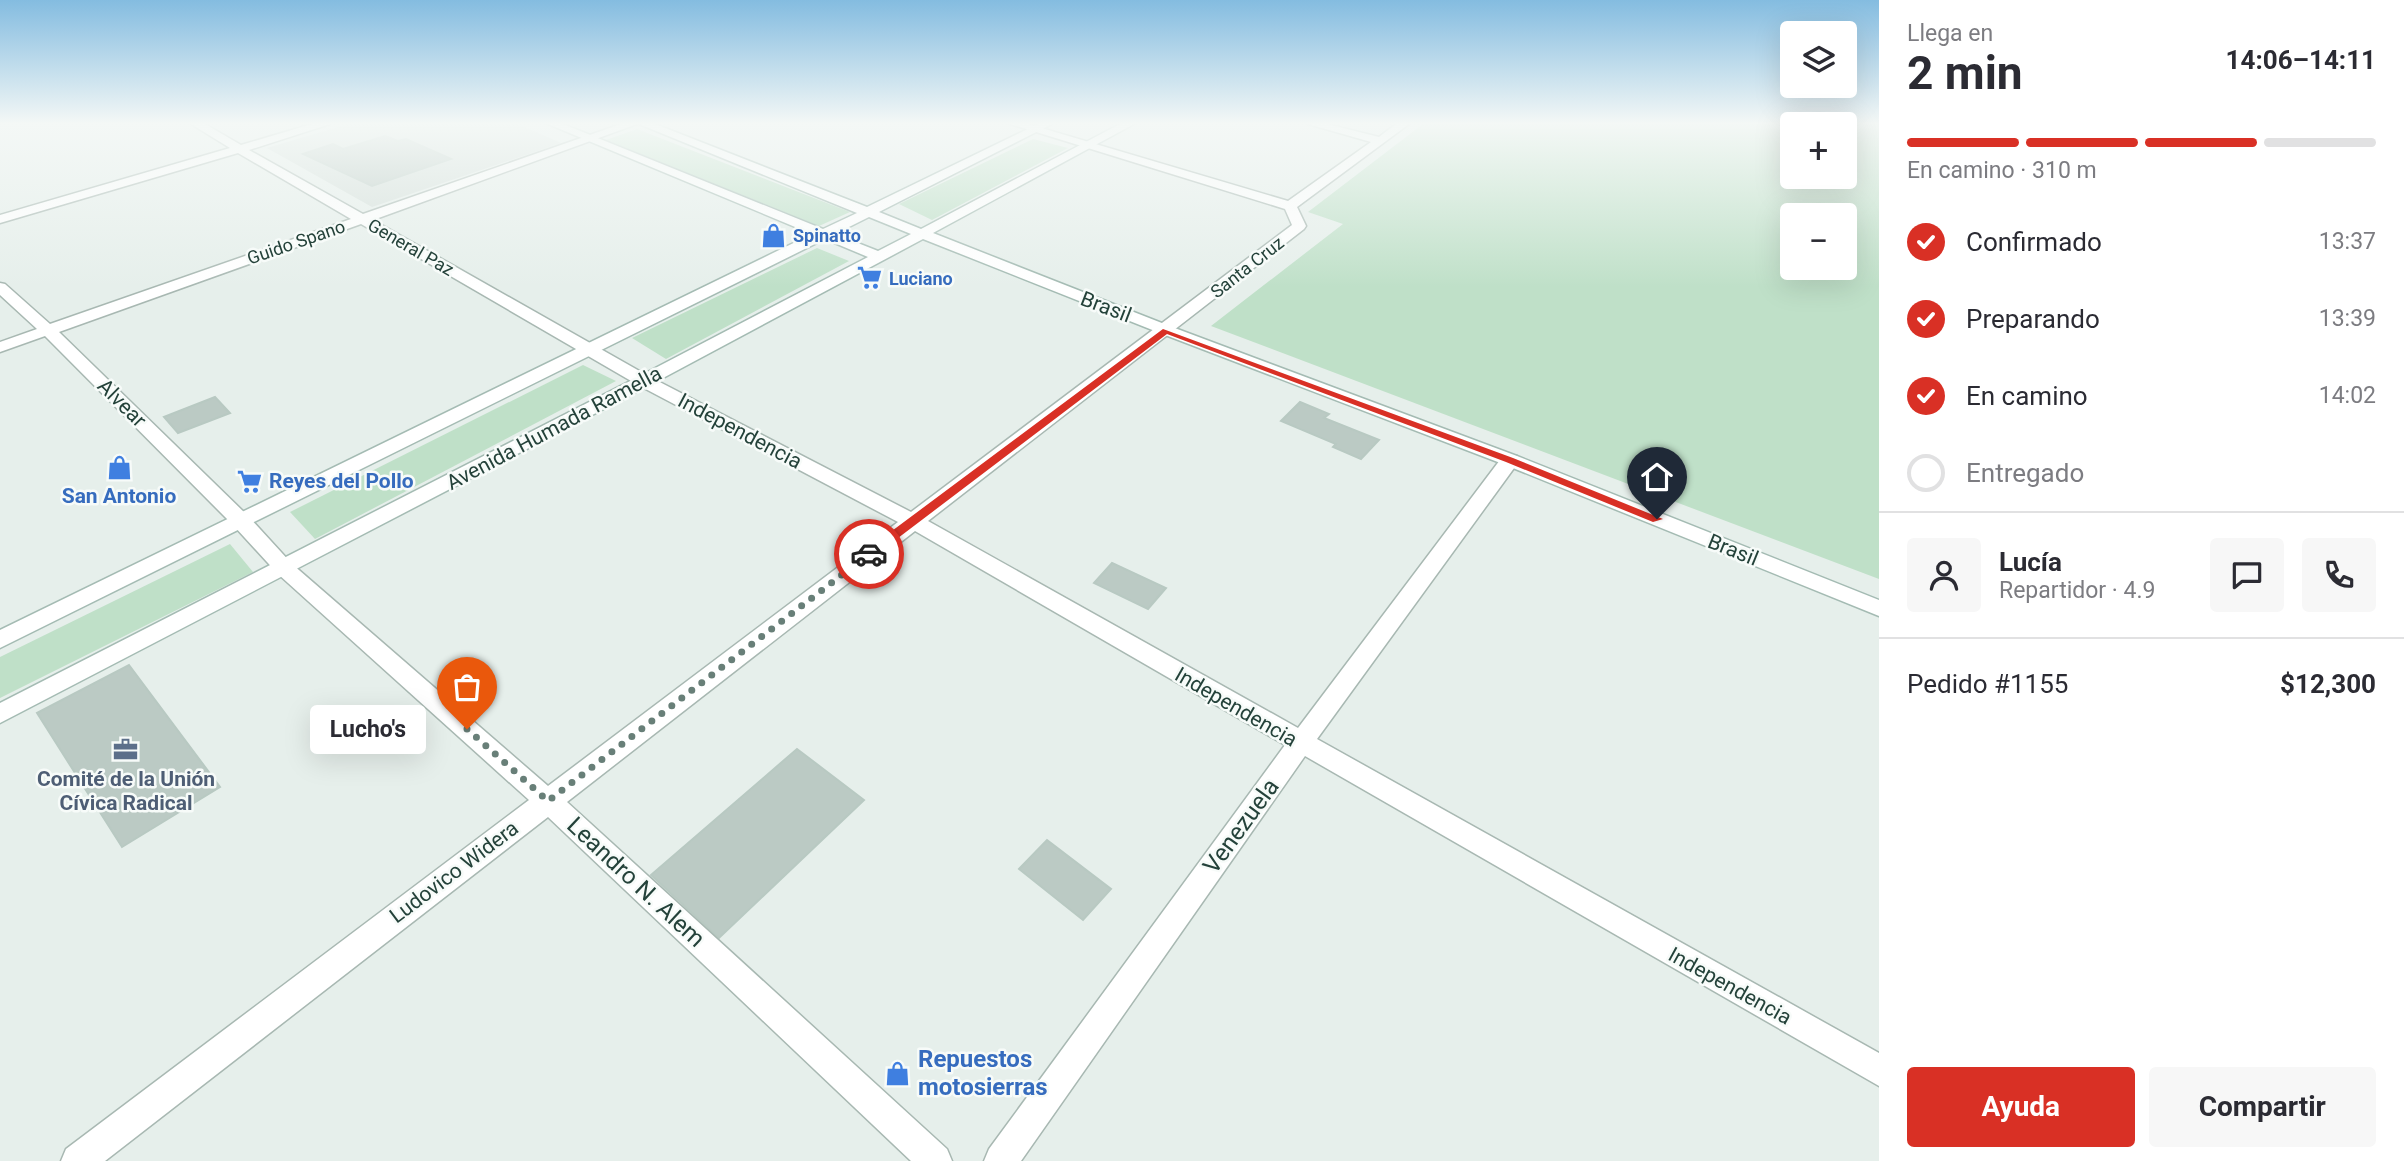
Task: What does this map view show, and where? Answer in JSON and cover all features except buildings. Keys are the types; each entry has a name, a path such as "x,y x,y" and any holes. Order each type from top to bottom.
{"street":[{"path":"0,219 140,178"},
{"name":"General Paz","path":"291,178 590,349"},
{"name":"Guido Spano","path":"0,346 478,178"},
{"path":"684,178 878,256"},
{"name":"Brasil","path":"783,178 1166,330 1510,460 1879,608"},
{"path":"0,640 938,178"},
{"name":"Avenida Humada Ramella","path":"0,714 285,569 1029,178"},
{"path":"1197,178 1290,206"},
{"name":"Santa Cruz","path":"1166,330 1299,226 1290,206 1329,178"},
{"name":"Alvear","path":"0,287 48,330 242,521"},
{"name":"Ludovico Widera","path":"78,1161 912,521 1166,330"},
{"name":"Independencia","path":"590,349 644,381 912,521 1300,744 1879,1070"},
{"name":"Venezuela","path":"1001,1161 1300,744 1510,460"},
{"name":"Leandro N. Alem","path":"242,521 285,569 548,801 935,1161"}],"shaded area":[{"path":"321,178 457,178 372,207"}],"green space":[{"path":"701,178 763,178 850,212 819,226"},
{"path":"952,178 1011,178 932,220 899,204"},
{"path":"1352,178 1780,178 1780,189 1857,189 1857,178 1879,178 1879,579 1211,326 1343,224 1308,212"},
{"path":"817,248 849,261 666,359 632,338"},
{"path":"583,365 616,381 315,539 290,512"},
{"path":"230,544 253,572 0,698 0,657"}],"way so far":[{"path":"467,729 548,801 869,554"}],"place":[{"name":"Spinatto","path":"773,235"},
{"name":"Luciano","path":"869,278"},
{"name":"San Antonio","path":"119,467"},
{"name":"Reyes del Pollo","path":"249,481"},
{"name":"Lucho's","path":"467,729"},
{"name":"Comité de la Unión Cívica Radical","path":"126,750"},
{"name":"Repuestos motosierras","path":"898,1073"}],"route":[{"path":"869,554 1166,330 1510,460 1657,519"}]}
